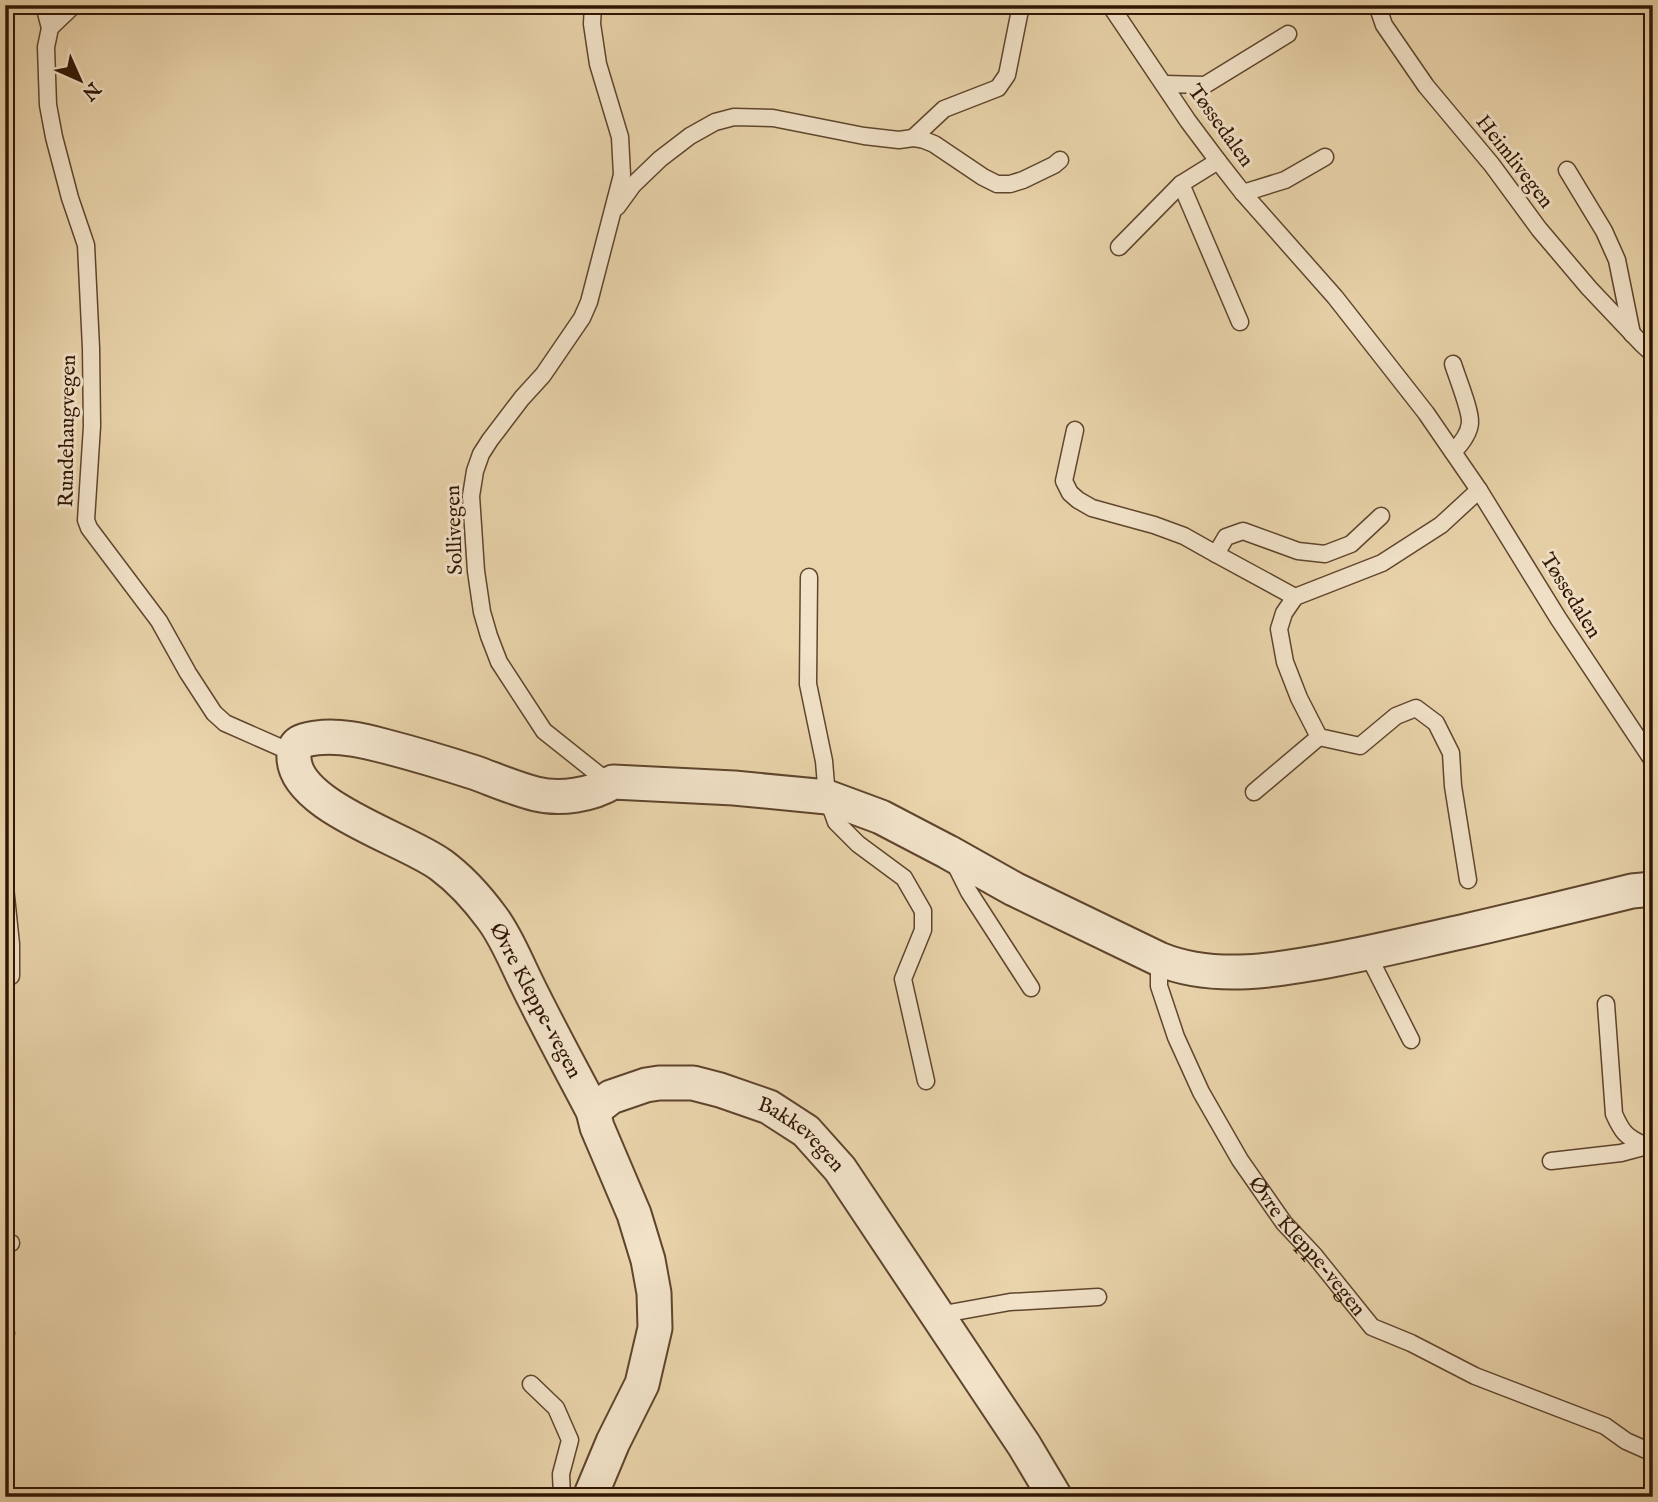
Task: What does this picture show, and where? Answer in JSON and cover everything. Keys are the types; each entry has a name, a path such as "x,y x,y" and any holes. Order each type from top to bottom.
{"street":[{"path":"293,753 301,741 319,738 361,740 432,758 537,794 564,796 584,793 613,782 734,788 827,797 881,817 1014,889 1159,959 1200,971 1258,971 1292,967 1416,943 1632,891 1653,889"},
{"name":"Øvre Kleppe-vegen","path":"293,753 295,769 299,776 318,796 345,816 440,864 460,881 493,919 593,1111 597,1127 634,1214 648,1260 654,1293 655,1328 642,1384 590,1497"},
{"name":"Bakkevegen","path":"593,1111 622,1091 659,1083 693,1083 769,1107 806,1131 840,1169 1024,1445 1055,1497"}],"lane":[{"name":"Rundehaugvegen","path":"44,5 50,28 46,47 48,105 70,198 86,245 92,426 86,520 89,528 159,621 214,713 225,723 293,753"},
{"path":"50,28 74,5"},
{"name":"Sollivegen","path":"593,5 592,23 597,64 620,137 622,174 589,302 582,318 481,454 471,496 476,571 482,612 499,662 544,732 598,774 613,782"},
{"path":"913,138 944,109 998,88 1007,75 1021,5"},
{"name":"Tøssedalen","path":"1110,5 1218,161 1388,362 1453,452 1653,761"},
{"name":"Heimlivegen","path":"1377,5 1384,25 1426,86 1492,165 1539,229 1588,288 1653,354"},
{"name":"Tøssedalen","path":"1164,84 1205,85 1288,34"},
{"name":"Sollivegen","path":"610,221 633,185 660,159 690,136 715,122 734,117 772,118 864,136 899,140 913,138"},
{"path":"913,138 934,144 997,184 1023,180 1060,160"},
{"name":"Tøssedalen","path":"1244,193 1285,180 1325,157"},
{"path":"1119,247 1181,184 1218,161"},
{"name":"Heimlivegen","path":"1567,170 1604,231 1617,260 1632,334"},
{"path":"1181,184 1240,323"},
{"path":"1452,364 1470,425 1453,452"},
{"path":"1075,430 1064,481 1070,493 1078,500 1092,508 1184,536 1295,597"},
{"path":"1319,737 1284,662 1279,629 1284,613 1295,597 1382,563 1441,525 1479,490"},
{"path":"1216,554 1226,537 1243,531 1298,551 1325,554 1351,544 1381,516"},
{"path":"809,577 808,684 824,761 827,797 836,822 858,844 904,878 923,911 923,930 903,979 926,1081"},
{"path":"1319,737 1360,746 1396,716 1416,708 1436,723 1451,753 1453,786 1468,880"},
{"path":"1254,792 1319,737"},
{"path":"948,852 969,892 1031,988"},
{"path":"5,887 11,944 11,976"},
{"path":"1367,953 1411,1040"},
{"name":"Øvre Kleppe-vegen","path":"1159,959 1158,986 1176,1037 1201,1092 1233,1149 1284,1223 1314,1255 1372,1327 1411,1343 1475,1376 1605,1426 1626,1441 1653,1453"},
{"path":"1606,1004 1615,1114 1628,1138 1648,1145"},
{"path":"1550,1161 1621,1153 1648,1145"},
{"path":"938,1315 1010,1302 1098,1297"},
{"path":"531,1384 556,1408 570,1440 561,1475 562,1497"}]}
